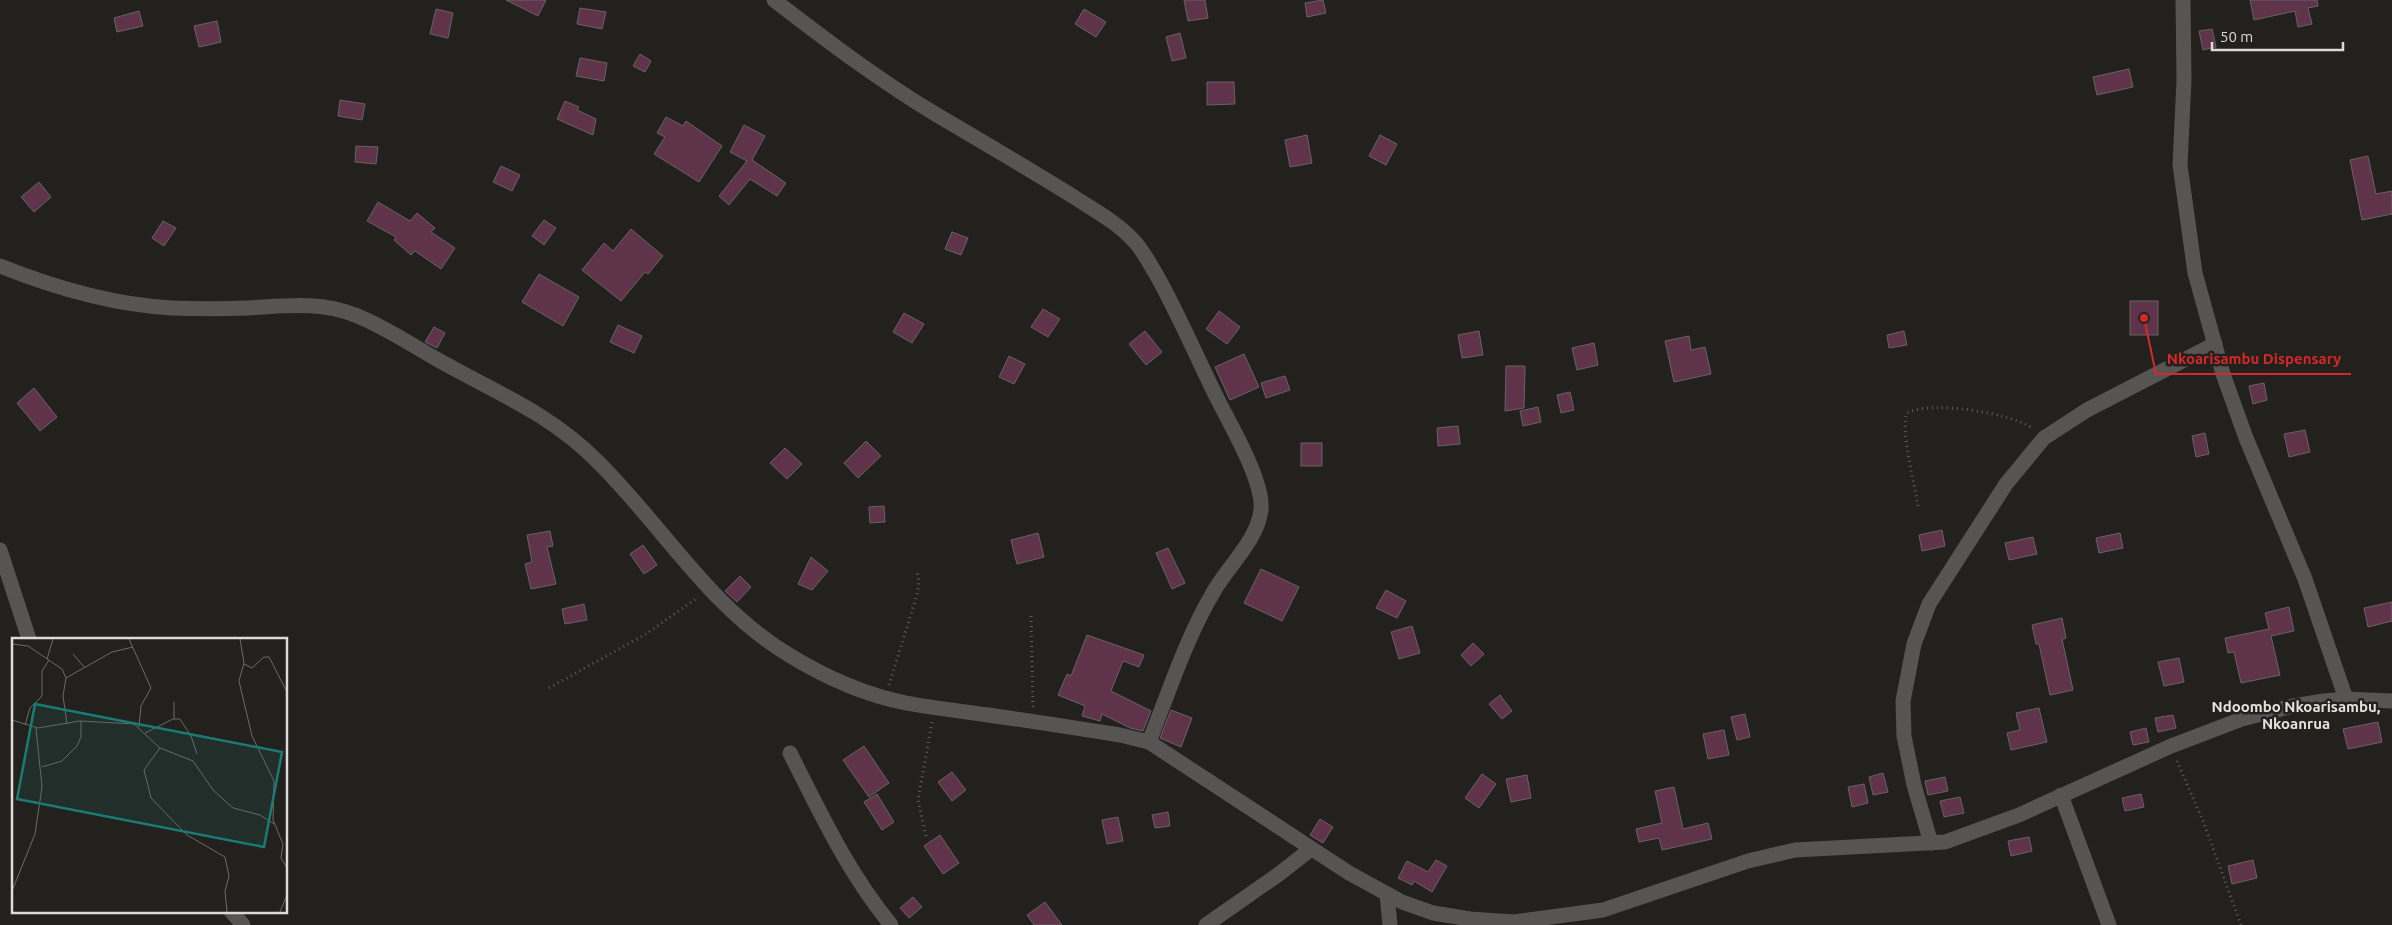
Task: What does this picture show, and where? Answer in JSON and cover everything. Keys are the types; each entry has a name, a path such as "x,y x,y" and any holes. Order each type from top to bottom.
{"street":[{"path":"774,0 832,44 934,113 1099,213 1126,234 1142,250 1186,332 1206,376 1238,436 1258,490 1261,508 1255,531 1214,591 1191,638 1148,742"},
{"path":"2183,0 2184,80 2180,173 2195,273 2223,374 2246,438 2305,579 2346,699"},
{"path":"0,266 59,287 92,296 169,308 251,308 290,304 320,306 353,314 394,334 434,358 543,416 578,442 633,498 710,588 743,622 789,655 853,688 904,703 1120,735 1148,742 1311,849 1387,894 1402,902 1433,912 1470,920 1514,922 1603,910 1748,861 1796,850 1931,843 1962,837 2019,815 2171,746 2242,719 2293,706 2346,699 2392,701"},
{"path":"1931,843 1914,785 1904,736 1904,701 1914,644 1929,604 1952,564 2006,484 2044,438 2087,410 2215,344"},
{"path":"0,550 29,638"},
{"path":"790,753 858,882 891,925"},
{"path":"2061,795 2109,925"},
{"path":"1206,925 1311,849"},
{"path":"1387,894 1390,925"},
{"path":"233,912 243,925"}],"path":[{"path":"1918,506 1904,419 1907,413 1913,410 1935,407 1990,413 2009,417 2028,425 2044,438"},
{"path":"885,697 917,595 919,582 916,570"},
{"path":"549,688 646,634 710,588"},
{"path":"1031,616 1033,723"},
{"path":"926,836 919,807 918,793 935,707"},
{"path":"2171,746 2203,821 2241,925"}],"building":[{"path":"506,0 546,0 538,16"},
{"path":"1184,0 1205,0 1208,18 1188,21"},
{"path":"1323,0 1326,13 1307,17 1305,3"},
{"path":"2250,0 2317,0 2318,6 2308,8 2312,24 2298,27 2295,11 2254,20"},
{"path":"580,8 606,12 602,29 577,24"},
{"path":"436,9 453,13 448,38 430,34"},
{"path":"1084,9 1106,22 1096,37 1075,24"},
{"path":"139,11 143,26 117,32 114,18"},
{"path":"217,21 221,42 199,47 194,26"},
{"path":"2212,29 2216,47 2203,50 2199,31"},
{"path":"1180,33 1186,58 1172,61 1166,37"},
{"path":"640,54 651,61 645,72 633,66"},
{"path":"580,58 607,63 604,81 576,76"},
{"path":"2129,69 2133,87 2097,95 2093,77"},
{"path":"1207,82 1234,82 1235,104 1207,105"},
{"path":"340,100 365,104 362,120 338,116"},
{"path":"565,101 579,107 577,110 596,119 593,135 557,119"},
{"path":"666,117 683,126 686,121 722,146 699,182 654,154 665,137 657,133"},
{"path":"744,125 765,136 752,160 786,183 777,196 750,179 729,205 719,196 747,161 730,152"},
{"path":"1307,135 1312,163 1290,167 1285,140"},
{"path":"1380,135 1397,144 1386,165 1369,156"},
{"path":"356,146 378,147 376,164 355,162"},
{"path":"2368,156 2376,194 2392,191 2392,214 2362,220 2350,160"},
{"path":"501,166 520,175 512,191 493,182"},
{"path":"39,182 51,197 34,212 21,197"},
{"path":"378,202 410,221 417,213 435,228 431,232 455,248 441,269 415,251 411,255 394,240 396,237 367,221"},
{"path":"544,220 556,228 544,245 532,236"},
{"path":"163,221 176,228 164,246 152,238"},
{"path":"631,229 663,256 648,274 645,272 621,301 582,270 604,243 613,251"},
{"path":"952,232 968,238 961,255 945,249"},
{"path":"539,274 579,297 563,326 522,302"},
{"path":"2130,301 2158,301 2158,335 2130,335"},
{"path":"1043,309 1060,319 1048,337 1031,327"},
{"path":"1219,311 1240,327 1227,344 1206,329"},
{"path":"904,313 924,324 912,343 893,332"},
{"path":"618,325 642,336 634,353 610,342"},
{"path":"434,327 445,333 437,348 425,342"},
{"path":"1145,331 1162,352 1146,365 1129,344"},
{"path":"1479,331 1483,355 1462,358 1458,335"},
{"path":"1904,331 1907,345 1889,348 1887,335"},
{"path":"1689,336 1691,350 1705,347 1711,374 1674,382 1665,341"},
{"path":"1594,343 1598,365 1577,370 1572,348"},
{"path":"1244,354 1259,387 1230,400 1215,367"},
{"path":"1009,356 1025,364 1014,384 999,377"},
{"path":"1506,366 1525,366 1524,408 1505,411"},
{"path":"1285,376 1290,390 1266,398 1261,383"},
{"path":"2264,383 2267,400 2253,404 2249,386"},
{"path":"34,388 57,417 40,431 17,403"},
{"path":"1570,392 1574,410 1561,413 1557,395"},
{"path":"1538,407 1541,422 1523,426 1520,411"},
{"path":"1458,426 1460,444 1438,446 1437,428"},
{"path":"2305,430 2310,452 2289,457 2284,434"},
{"path":"2205,433 2209,454 2196,457 2192,436"},
{"path":"866,441 881,456 858,478 844,463"},
{"path":"1301,443 1322,443 1322,466 1301,466"},
{"path":"785,448 802,464 787,479 770,463"},
{"path":"884,506 885,522 870,523 869,507"},
{"path":"1942,530 1945,546 1922,551 1919,535"},
{"path":"550,531 553,546 547,547 556,584 531,589 525,564 532,562 527,535"},
{"path":"1038,533 1044,557 1017,564 1011,540"},
{"path":"2120,533 2123,548 2099,553 2096,538"},
{"path":"2033,537 2037,554 2009,560 2005,543"},
{"path":"643,545 657,565 644,574 630,554"},
{"path":"1168,548 1185,583 1172,589 1156,553"},
{"path":"811,557 828,571 812,590 798,584"},
{"path":"1261,569 1299,587 1282,621 1244,603"},
{"path":"740,576 751,587 737,602 725,591"},
{"path":"1386,590 1406,601 1397,618 1376,608"},
{"path":"2392,602 2392,621 2368,627 2364,608"},
{"path":"584,604 587,620 565,624 562,609"},
{"path":"2289,607 2294,631 2271,636 2280,675 2241,683 2234,652 2228,653 2225,638 2269,629 2265,613"},
{"path":"2062,618 2066,638 2062,639 2073,690 2050,695 2039,644 2036,644 2032,625"},
{"path":"1412,626 1420,653 1399,659 1391,632"},
{"path":"1087,635 1144,655 1139,667 1123,661 1111,691 1151,711 1143,731 1130,728 1102,714 1100,721 1082,716 1085,706 1058,695 1067,674 1071,676"},
{"path":"1473,643 1484,654 1471,666 1461,655"},
{"path":"2179,658 2184,682 2164,686 2158,662"},
{"path":"1500,695 1512,711 1502,719 1489,704"},
{"path":"2039,708 2047,742 2011,750 2007,733 2020,730 2016,713"},
{"path":"1171,710 1192,718 1181,747 1160,738"},
{"path":"1745,714 1750,737 1737,740 1731,717"},
{"path":"2173,715 2176,728 2158,732 2155,718"},
{"path":"2378,722 2382,742 2348,749 2343,729"},
{"path":"2146,728 2149,742 2133,745 2130,732"},
{"path":"1724,730 1729,755 1708,759 1703,734"},
{"path":"864,746 889,783 869,797 843,760"},
{"path":"952,772 966,790 952,801 938,782"},
{"path":"1883,773 1888,792 1873,795 1869,777"},
{"path":"1482,774 1496,784 1479,808 1465,798"},
{"path":"1527,775 1531,798 1511,802 1506,779"},
{"path":"1945,777 1948,791 1928,795 1925,781"},
{"path":"1864,784 1868,803 1852,807 1848,787"},
{"path":"1674,787 1683,829 1708,823 1712,839 1662,850 1659,838 1639,842 1636,829 1662,823 1655,791"},
{"path":"877,794 894,822 882,830 864,802"},
{"path":"2141,794 2144,807 2125,811 2122,798"},
{"path":"1960,797 1964,813 1944,817 1940,801"},
{"path":"1168,812 1170,826 1155,828 1152,815"},
{"path":"1118,817 1123,841 1107,844 1102,820"},
{"path":"1320,819 1333,827 1323,843 1310,835"},
{"path":"940,835 959,863 943,874 924,846"},
{"path":"2029,837 2032,851 2011,856 2008,841"},
{"path":"1436,860 1447,866 1432,892 1414,881 1412,885 1398,878 1407,861 1428,872"},
{"path":"2253,860 2257,878 2232,884 2228,866"},
{"path":"913,897 922,907 909,918 900,908"},
{"path":"1045,902 1062,925 1034,925 1027,915"}],"place":[{"name":"Nkoarisambu Dispensary","path":"2144,318"}],"district":[{"name":"Ndoombo Nkoarisambu, Nkoanrua","path":"2296,714"}]}
